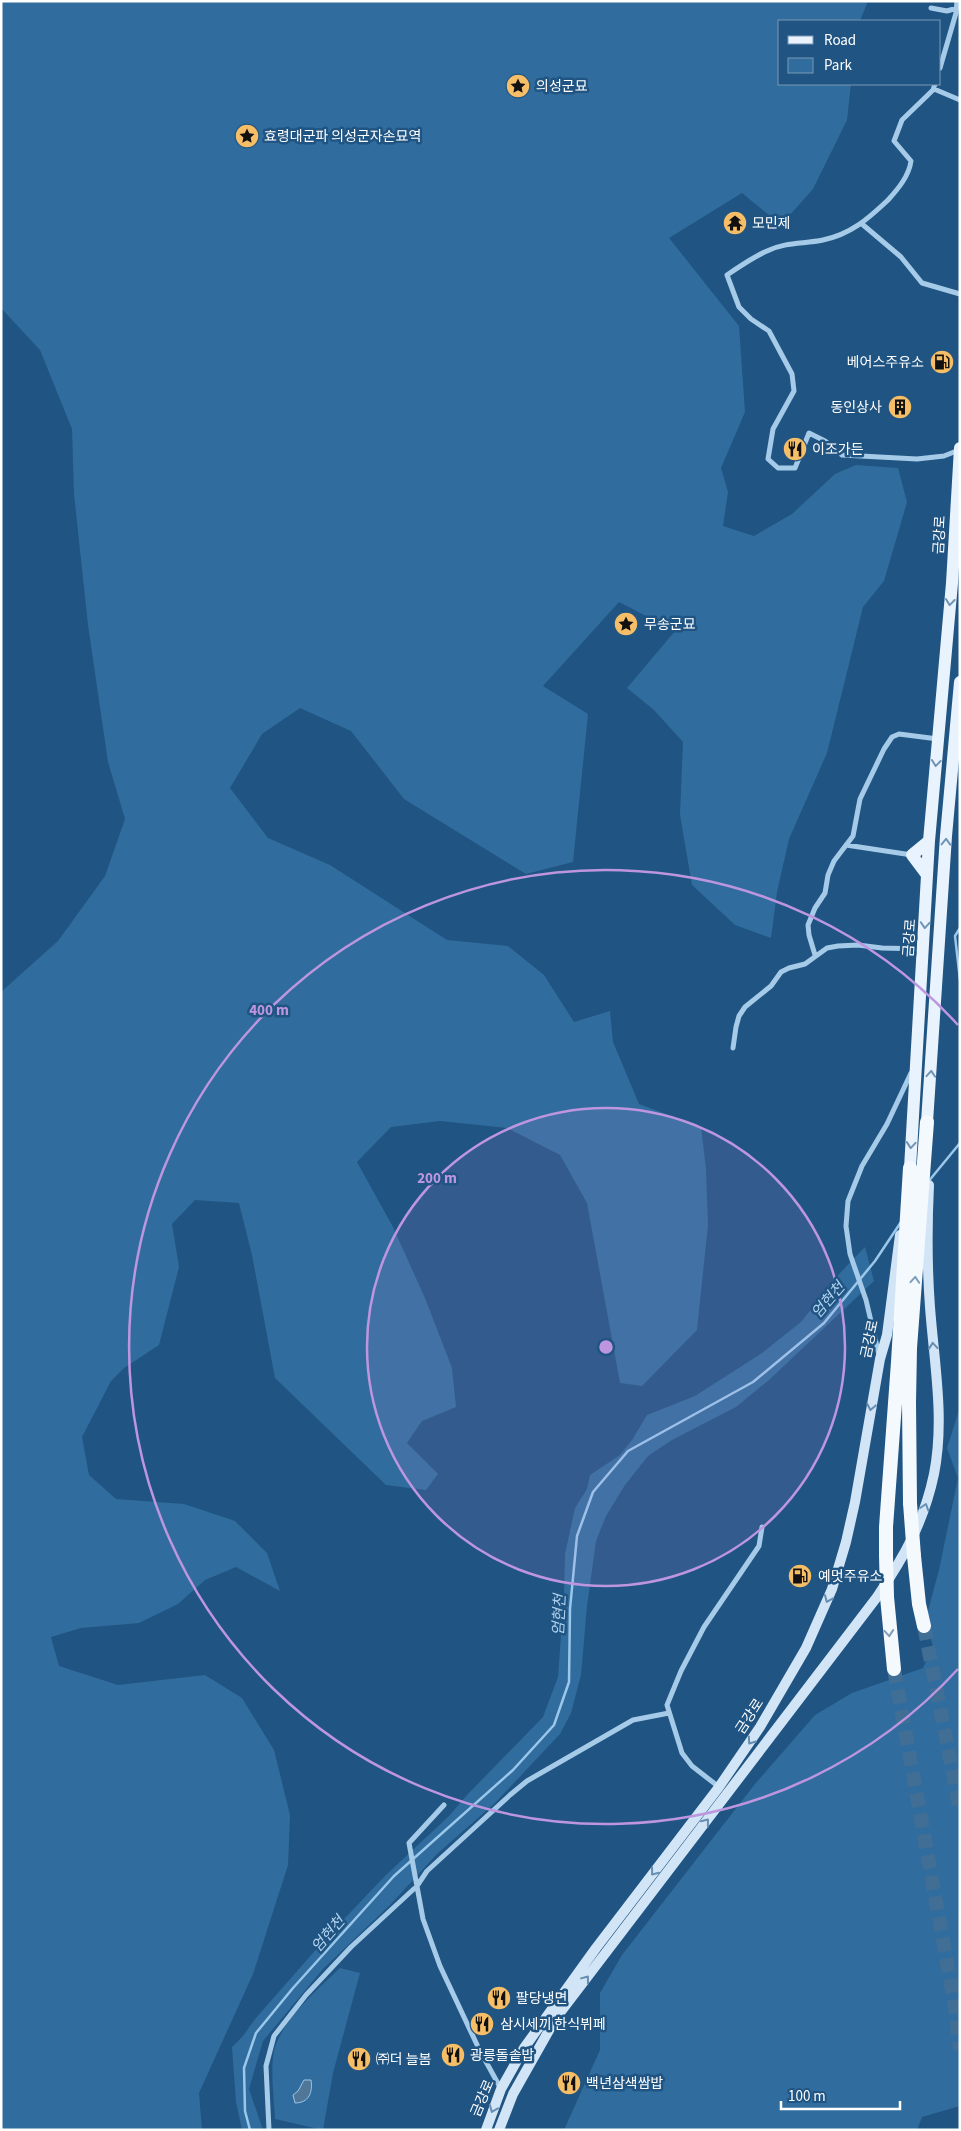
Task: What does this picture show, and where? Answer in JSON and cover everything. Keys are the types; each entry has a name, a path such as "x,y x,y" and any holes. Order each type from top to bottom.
{"highway":[{"path":"924,1626 919,1604 910,1503 909,1375 923,1230 928,1131"},
{"path":"894,1669 886,1597 886,1517 900,1264 910,1168"}],"main road":[{"name":"금강로","path":"910,1168 929,841 952,583 960,449"},
{"path":"928,1131 946,836 960,682"},
{"path":"927,875 912,855 929,841"},
{"name":"금강로","path":"499,2130 513,2094 556,2018 877,1597 900,1563 916,1534 934,1473 938,1442 938,1416 923,1230"},
{"name":"금강로","path":"486,2130 501,2090 524,2048 543,2020 719,1787 760,1727 806,1648 832,1589 846,1542 855,1502 880,1359 887,1335 900,1264"}],"street":[{"path":"932,8 947,11 958,6"},
{"path":"941,65 958,6"},
{"path":"960,100 934,86 902,120 894,141 910,161 910,171 894,194 862,224 847,233 823,240 792,243 767,250 727,275 739,307 751,319 769,331 792,374 794,391 773,429 768,459 778,468 795,468 809,433 825,441 842,454 917,459 944,456 960,449"},
{"path":"862,224 901,257 922,283 960,294"},
{"path":"815,955 808,935 808,924 815,908 825,893 828,875 834,860 852,836 860,800 884,749 892,737 899,734 939,739"},
{"path":"846,845 945,862"},
{"path":"733,1048 739,1016 745,1007 771,986 781,972 805,964 827,948 858,945 882,948 924,949"},
{"path":"880,1359 876,1336 865,1297 850,1254 846,1226 848,1201 862,1166 886,1124 917,1061"},
{"path":"719,1787 692,1766 682,1753 667,1705 681,1671 704,1627 759,1546 762,1527"},
{"path":"269,2130 266,2066 274,2036 306,1996 351,1947 418,1886 427,1871 527,1781 633,1720 669,1713"},
{"path":"444,1805 409,1843 418,1886 422,1919 440,1966 479,2049 501,2090"}],"green space":[{"path":"1,1 868,1 860,20 778,20 778,85 851,85 847,120 813,189 781,225 742,193 669,238 739,326 745,412 721,468 728,492 723,526 754,536 792,514 835,474 856,465 898,468 907,502 884,581 863,607 827,753 789,839 777,892 771,938 735,925 692,885 680,815 683,742 654,710 627,688 675,631 619,602 543,686 588,714 573,862 526,874 404,799 351,731 300,708 262,734 230,788 268,838 330,865 447,940 508,946 544,975 574,1022 610,1011 613,1042 639,1104 701,1127 706,1169 708,1225 697,1330 642,1386 620,1383 587,1203 560,1155 507,1128 440,1121 391,1127 357,1162 393,1227 425,1298 452,1368 456,1407 422,1421 407,1443 438,1474 426,1490 386,1485 275,1378 252,1255 239,1203 195,1200 172,1224 179,1267 159,1345 124,1368 111,1381 82,1437 89,1475 116,1499 184,1504 235,1521 267,1553 280,1591 236,1567 205,1580 178,1604 139,1623 81,1628 51,1637 59,1666 118,1685 205,1675 242,1698 274,1750 290,1815 288,1865 253,1974 199,2093 202,2130 1,2130 1,992 58,941 105,876 125,819 108,762 88,625 74,494 72,429 40,350 1,308"},
{"path":"865,1247 874,1281 769,1380 736,1407 672,1440 648,1456 625,1485 606,1516 596,1541 587,1606 581,1675 571,1713 560,1734 495,1803 437,1854 390,1905 323,1969 263,2041 249,2089 263,2130 242,2130 236,2102 232,2047 327,1937 385,1876 449,1816 543,1717 558,1677 565,1554 575,1508 587,1489 590,1475 620,1455 632,1440 647,1415 695,1396 762,1353 801,1322 840,1273"},
{"path":"960,1407 960,2106 922,2117 917,2130 564,2130 600,2050 600,1993 622,1955 755,1784 815,1715 852,1693 923,1668 933,1647 926,1618 939,1570 958,1478 947,1448"},
{"path":"340,1968 360,1973 333,2073 323,2130 275,2119 272,2072 276,2045 299,2008"}],"shaded area":[{"path":"304,2080 311,2080 311,2093 304,2101 295,2103 293,2095 298,2091"}],"waterway":[{"name":"엄현천","path":"960,928 955,936 960,980"},
{"name":"엄현천","path":"928,1182 960,1143"},
{"name":"엄현천","path":"250,2130 245,2111 244,2068 256,2033 293,1988 394,1876 513,1770 554,1725 569,1682 570,1609 577,1536 593,1492 628,1451 753,1382 824,1323 875,1261 901,1222"}],"tunnel":[{"path":"924,1626 960,1810"},
{"path":"894,1669 955,2007 960,2050"}],"place":[{"name":"의성군묘","path":"518,86"},
{"name":"효령대군파 의성군자손묘역","path":"247,136"},
{"name":"모민제","path":"735,223"},
{"name":"베어스주유소","path":"942,362"},
{"name":"동인상사","path":"900,407"},
{"name":"이조가든","path":"795,449"},
{"name":"무송군묘","path":"626,624"},
{"name":"예멋주유소","path":"800,1576"},
{"name":"팔당냉면","path":"499,1998"},
{"name":"삼시세끼 한식뷔페","path":"482,2024"},
{"name":"광릉돌솥밥","path":"453,2055"},
{"name":"㈜더 늘봄","path":"359,2059"},
{"name":"백년삼색쌈밥","path":"569,2083"}]}
